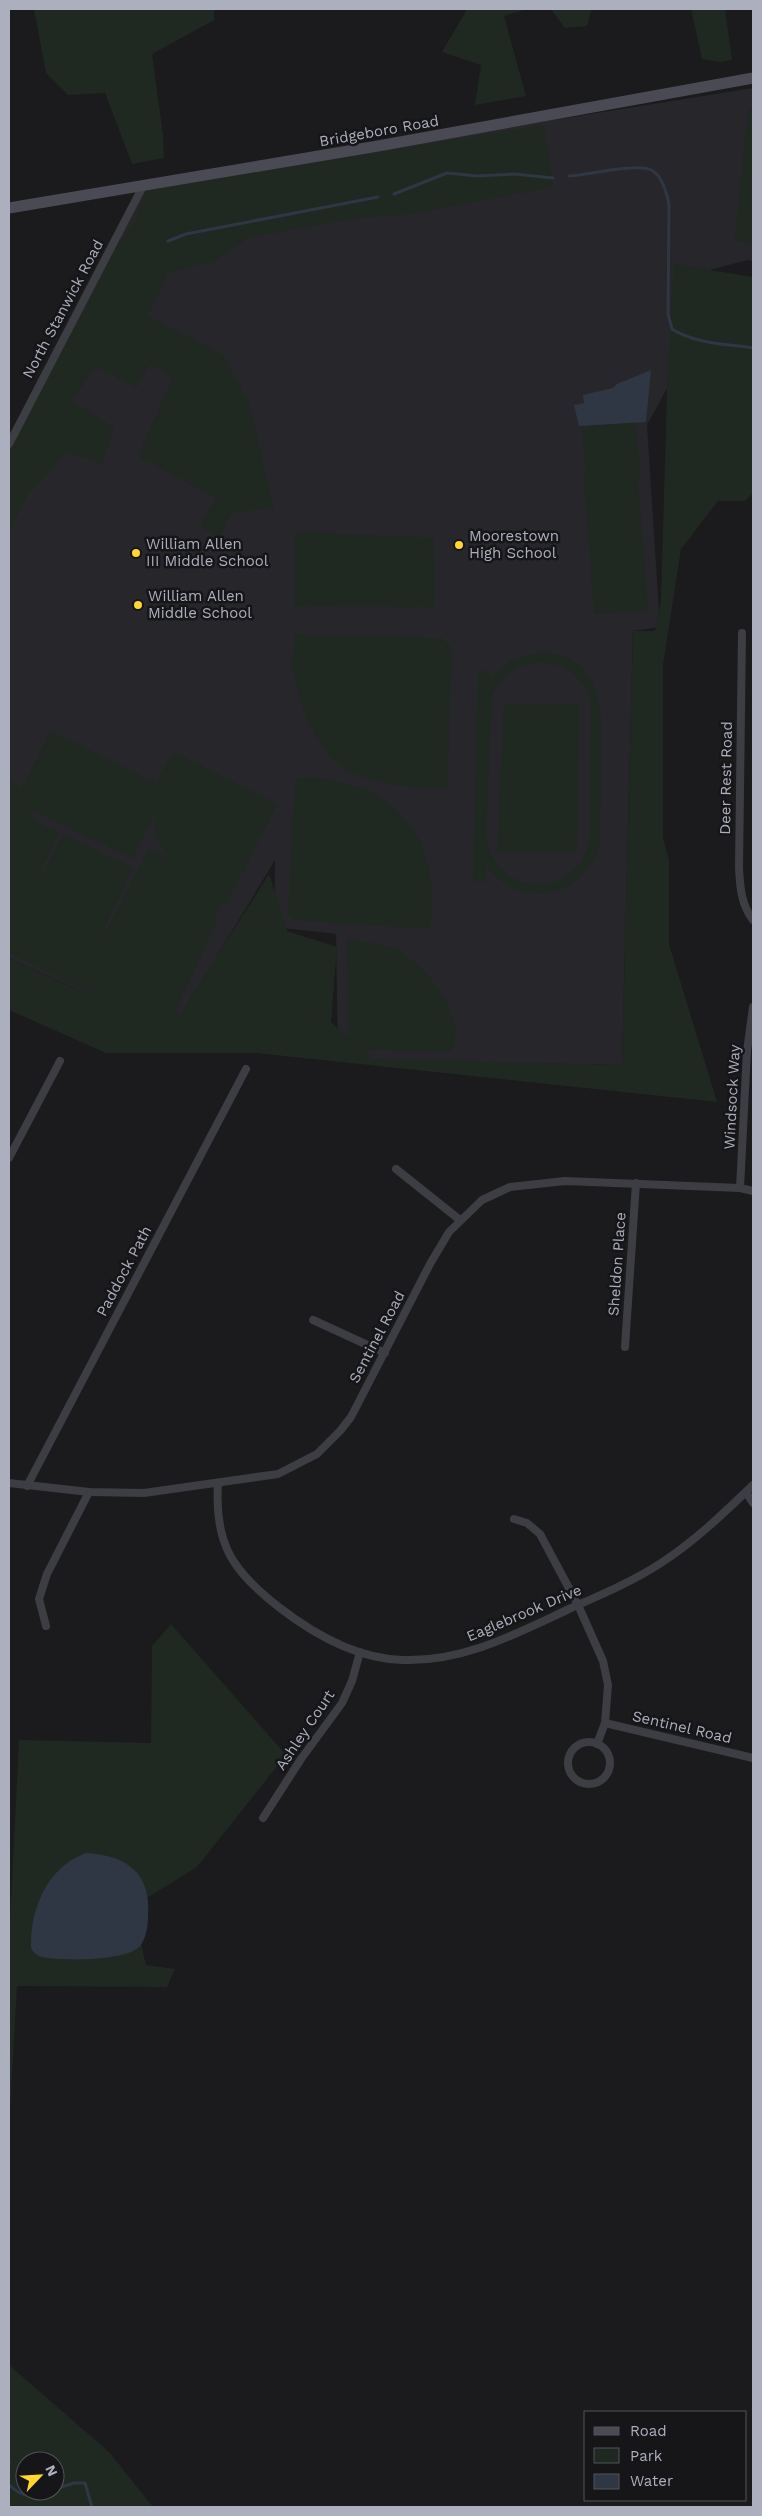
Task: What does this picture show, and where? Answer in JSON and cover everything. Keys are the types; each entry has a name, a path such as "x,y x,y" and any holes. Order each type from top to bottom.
{"main road":[{"name":"Bridgeboro Road","path":"9,208 378,146 753,78"}],"street":[{"name":"North Stanwick Road","path":"9,444 143,186"},
{"name":"Deer Rest Road","path":"742,633 739,868 741,893 747,912 753,920"},
{"name":"Windsock Way","path":"740,1188 747,1051 753,1007"},
{"path":"9,1158 60,1061"},
{"name":"Paddock Path","path":"27,1486 246,1069"},
{"path":"396,1169 460,1220"},
{"name":"Sentinel Road","path":"9,1483 89,1492 144,1493 278,1474 316,1454 340,1431 350,1417 430,1264 460,1220 482,1200 510,1187 527,1183 565,1180 740,1188 753,1191"},
{"name":"Sheldon Place","path":"625,1347 636,1183"},
{"path":"314,1320 385,1352"},
{"name":"Eaglebrook Drive","path":"218,1484 216,1509 222,1541 228,1555 248,1579 303,1626 336,1643 360,1652 401,1660 452,1657 486,1647 578,1605 662,1563 701,1534 753,1485"},
{"path":"46,1626 39,1599 47,1574 89,1492"},
{"path":"746,1492 753,1503"},
{"path":"514,1519 528,1523 540,1534 578,1605 603,1662 608,1686 605,1723 597,1744"},
{"name":"Ashley Court","path":"263,1818 301,1759 342,1703 352,1681 360,1652"},
{"name":"Sentinel Road","path":"605,1723 753,1758"},
{"path":"584,1742 597,1744 603,1747 610,1758 608,1772 600,1782 594,1784 580,1783 568,1768 569,1755 578,1745 584,1742"}],"shaded area":[{"name":"Moorestown High School","path":"753,88 753,261 748,260 675,279 670,383 647,425 660,627 633,631 622,1065 338,1060 336,934 274,927 275,860 176,1024 81,991 9,958 9,443 143,186"}],"green space":[{"path":"34,9 214,9 214,20 152,54 163,135 164,158 132,164 105,93 68,95 46,73"},
{"path":"467,9 527,9 504,16 526,96 475,105 481,65 442,52"},
{"path":"551,9 592,9 587,26 565,28"},
{"path":"691,9 725,9 732,60 721,62 702,59"},
{"path":"748,108 753,108 753,243 735,241"},
{"path":"544,125 553,187 411,214 359,218 250,237 213,262 168,273 147,316 222,354 249,404 274,508 231,513 220,537 200,526 216,498 138,456 173,378 150,364 136,388 95,366 72,401 114,428 102,464 68,452 27,495 9,531 9,444 88,287 135,221 146,190"},
{"path":"674,264 753,277 753,493 745,501 718,501 681,549 663,665 663,838 669,860 669,944 717,1102 256,1053 106,1053 9,1010 9,958 74,988 106,995 76,986 9,953 9,777 22,789 50,731 158,784 161,773 174,752 277,804 226,904 222,903 214,920 216,922 175,1013 180,1014 269,874 287,931 337,947 331,1022 349,1038 347,938 397,949 425,971 444,997 456,1026 453,1051 363,1050 372,1059 622,1065 633,631 655,631 661,601 667,390","holes":["30,809 132,858 155,814 155,834 167,857 149,848 107,930 98,942 133,868 63,834 43,874 43,866 59,833 34,821"]},
{"path":"635,422 641,474 638,483 648,611 594,614 582,427"},
{"path":"295,532 434,538 435,607 294,606"},
{"path":"295,635 442,638 452,649 447,789 409,787 384,783 360,776 338,764 319,741 304,712 299,697 293,669"},
{"path":"538,653 560,656 577,663 588,674 595,689 599,705 601,723 600,838 594,858 584,874 570,885 553,892 535,893 517,889 500,880 486,865 485,883 473,883 478,671 490,671 490,679 511,660","holes":["532,663 558,665 572,673 588,692 591,700 590,833 585,855 573,871 557,881 538,884 520,881 504,871 492,855 486,832 492,698 499,683 510,672"]},
{"path":"579,704 577,852 497,851 504,705"},
{"path":"314,777 366,790 385,801 401,814 413,830 422,848 428,867 432,887 430,929 293,920 288,913 295,780"},
{"path":"171,1624 286,1755 197,1867 142,1901 139,1935 146,1965 175,1969 167,1987 17,1986 9,2129 9,1942 19,1740 151,1743 152,1646"},
{"path":"9,2365 109,2452 153,2507 9,2507"}],"water":[{"path":"651,370 646,422 579,426 574,405 584,403 583,395 613,388 617,384"},
{"path":"86,1853 113,1858 124,1863 134,1869 141,1878 146,1889 148,1902 148,1924 144,1940 133,1951 122,1955 92,1959 60,1959 39,1956 31,1948 31,1933 38,1904 51,1879 61,1868"}],"waterway":[{"path":"569,176 625,168 653,171 664,186 669,205 668,314 672,329 701,341 753,348"},
{"path":"394,194 447,173 477,176 515,174 553,178"},
{"path":"168,241 186,234 378,197"},
{"path":"65,2486 74,2483 85,2483 92,2507"},
{"path":"9,2485 15,2490"}],"place":[{"name":"Moorestown High School","path":"459,545"},
{"name":"William Allen III Middle School","path":"136,553"},
{"name":"William Allen Middle School","path":"138,605"}]}
